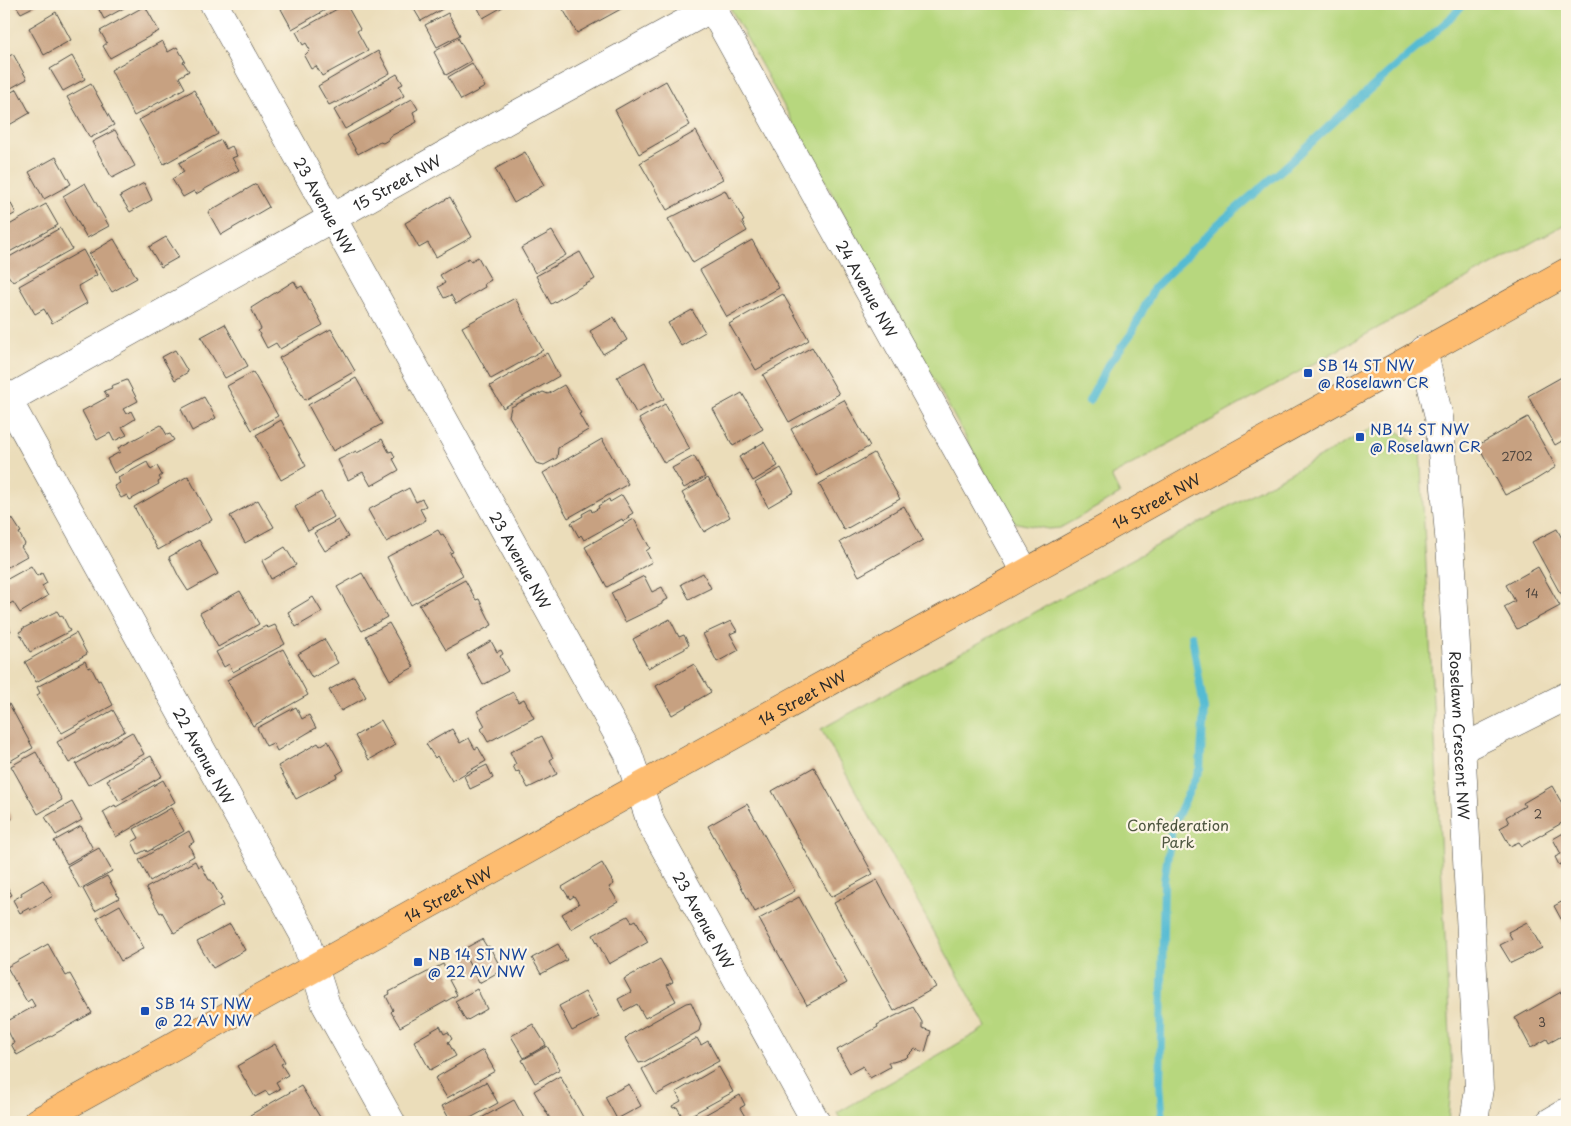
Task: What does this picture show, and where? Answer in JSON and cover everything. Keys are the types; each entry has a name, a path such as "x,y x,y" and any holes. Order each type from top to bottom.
{"main road":[{"name":"14 Street NW","path":"36,1122 640,788 1423,350 1567,272"}],"street":[{"name":"23 Avenue NW","path":"214,4 628,753 651,823 816,1122"},
{"name":"15 Street NW","path":"5,398 711,6"},
{"name":"24 Avenue NW","path":"711,6 1025,572"},
{"name":"Roselawn Crescent NW","path":"1423,350 1439,417 1452,570 1479,1088 1474,1122"},
{"name":"22 Avenue NW","path":"5,398 304,935 326,1005 391,1122"},
{"path":"1461,749 1567,696"},
{"path":"1550,1122 1567,1112"}],"green space":[{"path":"728,4 1567,4 1567,223 1111,476 1120,494 1060,528 1048,529 1012,522"},
{"name":"Confederation Park","path":"1378,425 1396,430 1420,447 1452,1075 1448,1122 842,1122 837,1113 987,1027 821,729"}],"building":[{"path":"15,4 39,4 21,13"},
{"path":"96,4 131,4 104,19"},
{"path":"290,4 336,4 292,29 281,9"},
{"path":"346,4 360,29 357,31 368,51 322,76 316,66 311,69 304,56 310,50 306,43 303,45 296,32"},
{"path":"411,4 444,4 446,7 421,21"},
{"path":"476,4 508,4 483,18"},
{"path":"560,4 630,4 577,33"},
{"path":"145,6 159,31 110,58 103,46 107,43 100,31"},
{"path":"56,12 71,40 44,55 29,28"},
{"path":"448,13 460,35 437,47 425,25"},
{"path":"458,38 471,61 446,75 434,52"},
{"path":"162,41 168,52 177,47 185,61 183,62 189,71 179,77 185,88 134,116 111,70"},
{"path":"378,51 390,73 329,105 318,86"},
{"path":"13,54 27,79 4,92 4,59"},
{"path":"72,56 85,79 63,91 50,69"},
{"path":"472,63 485,87 461,100 448,77"},
{"path":"397,74 403,84 399,86 404,96 345,129 334,110"},
{"path":"666,81 690,125 639,154 615,110"},
{"path":"91,84 114,125 90,138 67,97"},
{"path":"17,89 30,113 4,128 4,96"},
{"path":"194,90 218,134 164,164 139,120"},
{"path":"412,99 418,109 413,112 417,122 389,137 383,143 380,142 358,154 347,135"},
{"path":"115,130 135,166 112,178 92,142"},
{"path":"696,131 723,179 667,210 640,163"},
{"path":"221,140 226,149 232,146 237,156 232,158 239,170 196,194 194,191 183,197 172,179 184,172 179,163"},
{"path":"525,152 544,185 514,203 495,169"},
{"path":"56,157 71,184 44,199 29,172"},
{"path":"85,183 109,226 87,238 63,196"},
{"path":"144,183 152,200 130,212 120,196"},
{"path":"256,184 269,207 221,235 208,212"},
{"path":"725,190 744,221 742,222 747,231 693,263 668,219"},
{"path":"4,191 16,213 4,220"},
{"path":"450,197 472,237 436,257 428,243 419,248 405,223"},
{"path":"46,204 58,225 4,255 4,228"},
{"path":"60,228 72,249 13,282 4,270 4,260"},
{"path":"552,231 566,255 535,273 521,248"},
{"path":"166,237 179,257 161,267 149,247"},
{"path":"114,239 137,278 112,292 89,254"},
{"path":"752,240 779,288 727,317 700,270"},
{"path":"83,250 97,275 78,286 87,303 52,323 44,309 35,314 19,286"},
{"path":"580,252 595,279 551,304 536,276"},
{"path":"478,257 491,280 484,284 485,287 456,304 451,295 444,298 438,287 445,283 440,275 469,258 471,261"},
{"path":"294,281 298,288 302,286 323,325 280,349 276,343 267,348 258,331 261,329 251,308"},
{"path":"783,294 809,340 756,370 729,324"},
{"path":"515,298 543,350 491,379 462,327"},
{"path":"692,310 705,332 681,346 668,323"},
{"path":"614,317 627,340 603,354 590,331"},
{"path":"225,324 248,366 225,378 201,337"},
{"path":"331,329 355,371 305,400 279,358"},
{"path":"812,347 839,394 789,422 763,375"},
{"path":"175,350 188,372 175,380 162,357"},
{"path":"547,353 559,376 503,408 490,386"},
{"path":"645,362 664,399 636,413 617,377"},
{"path":"253,372 278,416 252,430 227,386"},
{"path":"1567,374 1567,438 1555,445 1528,396"},
{"path":"356,378 382,424 333,451 308,405"},
{"path":"127,380 138,401 123,409 126,414 131,411 135,419 122,427 127,435 114,441 110,433 97,440 82,411 108,397 104,391 112,388 111,386"},
{"path":"564,385 581,413 579,414 588,430 558,448 557,458 544,465 536,463 509,416 511,407 543,392 548,394"},
{"path":"742,393 763,429 733,446 713,409"},
{"path":"204,397 216,418 192,431 181,409"},
{"path":"844,400 870,446 817,476 791,429"},
{"path":"665,404 690,449 664,463 639,419"},
{"path":"1528,417 1556,467 1532,482 1505,495 1478,445"},
{"path":"281,420 306,466 281,480 256,435"},
{"path":"161,425 167,435 170,434 174,440 114,473 107,459 120,452 118,448"},
{"path":"382,439 389,452 392,451 395,457 393,459 399,470 371,486 363,472 348,480 338,460 356,451 357,453"},
{"path":"602,439 628,484 568,518 543,473"},
{"path":"764,442 778,466 753,481 739,457"},
{"path":"874,453 900,499 844,530 819,484"},
{"path":"694,456 705,477 684,488 672,468"},
{"path":"147,462 151,470 157,466 162,475 159,477 161,480 158,482 159,484 130,500 127,495 121,498 114,486 120,483 118,478"},
{"path":"781,468 794,492 768,507 755,483"},
{"path":"188,476 212,520 158,550 134,507"},
{"path":"708,478 730,517 704,532 682,493"},
{"path":"409,488 416,502 422,499 426,506 420,509 426,520 386,542 368,510"},
{"path":"321,492 334,517 308,531 295,507"},
{"path":"622,495 633,513 628,516 629,518 623,521 622,519 584,540 581,535 579,537 571,523 591,509 592,512 599,508 598,506 609,499 610,502"},
{"path":"258,500 274,527 245,543 230,516"},
{"path":"904,506 923,540 859,576 840,542"},
{"path":"4,511 9,520 12,518 21,532 19,533 25,544 21,547 27,556 4,569"},
{"path":"634,519 650,548 646,551 652,562 607,587 585,547"},
{"path":"338,520 348,537 325,551 314,533"},
{"path":"1557,529 1567,548 1567,593 1560,593 1532,542"},
{"path":"438,530 441,535 443,534 453,552 450,553 463,575 411,605 387,557"},
{"path":"199,540 218,574 188,591 169,557"},
{"path":"285,547 296,565 271,579 262,561"},
{"path":"31,566 37,576 42,573 47,583 42,586 48,596 20,613 13,602 8,605 4,598 4,594 8,592 4,586 4,581"},
{"path":"1538,567 1560,606 1517,629 1504,607 1515,601 1506,585"},
{"path":"362,573 387,617 362,631 337,587"},
{"path":"703,573 711,588 689,599 681,584"},
{"path":"644,576 652,592 662,587 668,599 662,602 662,604 625,622 611,593"},
{"path":"465,580 476,600 479,599 492,625 446,650 419,605"},
{"path":"240,591 259,624 218,647 200,613"},
{"path":"313,597 322,612 296,627 288,612"},
{"path":"57,611 60,616 62,615 70,631 30,652 19,632"},
{"path":"4,619 11,631 4,635"},
{"path":"670,619 679,637 684,635 689,645 685,649 648,668 633,639"},
{"path":"731,621 737,631 730,634 739,650 717,662 703,634"},
{"path":"389,623 414,667 390,680 366,636"},
{"path":"275,625 285,644 233,672 229,664 224,667 216,652 266,626 268,628"},
{"path":"76,633 87,654 36,682 25,662"},
{"path":"324,639 338,663 312,678 298,654"},
{"path":"491,641 497,652 501,650 503,654 500,656 508,671 483,685 467,655"},
{"path":"283,649 308,695 253,726 227,680"},
{"path":"85,661 88,668 91,667 98,681 100,680 113,705 62,733 37,695 40,693 37,687"},
{"path":"694,664 711,692 672,715 656,686"},
{"path":"354,676 366,697 341,711 329,690"},
{"path":"513,692 518,702 524,699 534,718 488,742 481,729 485,726 477,711"},
{"path":"9,704 33,748 10,761 4,750 4,707"},
{"path":"296,707 302,719 309,715 316,728 277,751 273,743 266,746 257,728"},
{"path":"113,710 125,731 69,763 57,742"},
{"path":"381,720 395,745 369,760 355,736"},
{"path":"452,729 460,743 469,738 475,749 478,747 486,761 452,781 437,756 435,758 426,744"},
{"path":"132,732 144,754 88,785 76,764"},
{"path":"542,736 553,758 550,760 557,774 528,788 519,771 516,772 513,766 516,764 510,752"},
{"path":"328,741 344,770 336,775 337,777 296,799 278,766 318,743 320,746"},
{"path":"36,752 62,800 38,814 11,766"},
{"path":"151,756 162,776 119,801 107,780"},
{"path":"487,765 493,778 470,789 464,776"},
{"path":"814,767 873,874 831,897 772,791"},
{"path":"163,780 175,802 116,837 103,812 115,805 116,807"},
{"path":"1552,786 1567,812 1567,820 1522,846 1519,842 1510,846 1500,828 1509,823 1506,817 1525,806 1523,803"},
{"path":"72,802 82,820 56,835 45,817"},
{"path":"4,804 12,819 4,823"},
{"path":"747,804 795,891 755,912 708,826"},
{"path":"171,808 184,831 147,852 146,850 138,854 132,842 139,838 134,829"},
{"path":"81,826 93,849 67,864 54,841"},
{"path":"189,831 194,842 189,845 194,856 150,881 139,860"},
{"path":"1567,831 1567,866 1565,862 1559,865 1555,857 1561,854 1553,839"},
{"path":"99,848 112,871 80,889 67,866"},
{"path":"195,861 198,867 201,865 209,880 211,880 222,899 220,900 223,906 174,933 146,888"},
{"path":"602,863 614,884 609,887 618,902 571,929 562,914 579,904 574,896 570,899 562,887"},
{"path":"107,876 119,898 95,911 83,889"},
{"path":"43,880 53,896 30,910 29,908 20,913 13,900"},
{"path":"877,880 936,987 894,1011 834,903"},
{"path":"4,881 12,895 4,899"},
{"path":"799,897 847,983 807,1005 759,919"},
{"path":"1567,899 1567,930 1554,906"},
{"path":"120,905 144,948 121,961 97,918"},
{"path":"628,916 632,922 636,920 648,942 609,964 593,935"},
{"path":"1527,922 1542,948 1511,963 1500,945 1512,939 1508,932"},
{"path":"230,924 245,950 213,968 197,942"},
{"path":"482,939 487,947 489,946 502,970 479,983 462,950"},
{"path":"48,944 66,976 70,974 92,1013 17,1055 11,1044 14,1043 4,1023 35,1006 31,999 27,1002 7,967"},
{"path":"558,944 567,960 541,974 532,958"},
{"path":"660,959 673,982 667,985 676,1001 645,1018 637,1004 624,1011 618,999 631,992 624,979"},
{"path":"443,964 452,979 449,980 457,995 400,1027 391,1012 393,1010 386,996 390,994 389,992"},
{"path":"477,989 487,1009 466,1021 455,1001"},
{"path":"585,992 599,1017 572,1031 559,1006"},
{"path":"1561,992 1567,1003 1567,1033 1549,1043 1547,1039 1531,1048 1515,1018"},
{"path":"691,1002 701,1024 699,1031 639,1063 625,1039 686,1003"},
{"path":"913,1007 922,1022 922,1028 931,1031 925,1052 915,1049 906,1058 888,1062 890,1067 870,1078 863,1066 850,1073 837,1050 878,1027 877,1025"},
{"path":"533,1024 546,1045 524,1058 511,1036"},
{"path":"440,1026 444,1034 448,1032 452,1039 448,1042 456,1056 430,1070 414,1041"},
{"path":"697,1038 701,1045 708,1041 719,1061 656,1095 642,1069"},
{"path":"275,1044 285,1062 281,1064 288,1075 276,1082 280,1089 269,1095 266,1091 255,1097 237,1066"},
{"path":"547,1046 560,1069 535,1083 522,1060"},
{"path":"483,1050 495,1071 447,1098 435,1078"},
{"path":"719,1067 733,1092 680,1121 678,1118 682,1116 677,1107 673,1108 672,1106 681,1101 676,1092"},
{"path":"560,1076 583,1117 573,1122 552,1122 534,1091"},
{"path":"486,1082 498,1103 463,1122 451,1122 442,1106"},
{"path":"629,1084 641,1106 617,1119 605,1097"},
{"path":"301,1086 323,1122 254,1122 250,1115"},
{"path":"740,1095 745,1105 740,1108 747,1120 745,1122 692,1122"},
{"path":"514,1100 526,1122 474,1122"}],"waterway":[{"path":"1089,401 1107,367 1131,334 1154,288 1217,225 1284,168 1452,17 1463,4"},
{"path":"1163,1122 1160,1084 1164,881 1172,828 1200,768 1204,709 1192,636"}],"place":[{"name":"SB 14 ST NW @ Roselawn CR","path":"1308,373"},
{"name":"NB 14 ST NW @ Roselawn CR","path":"1360,437"},
{"name":"NB 14 ST NW @ 22 AV NW","path":"418,962"},
{"name":"SB 14 ST NW @ 22 AV NW","path":"145,1011"}]}
